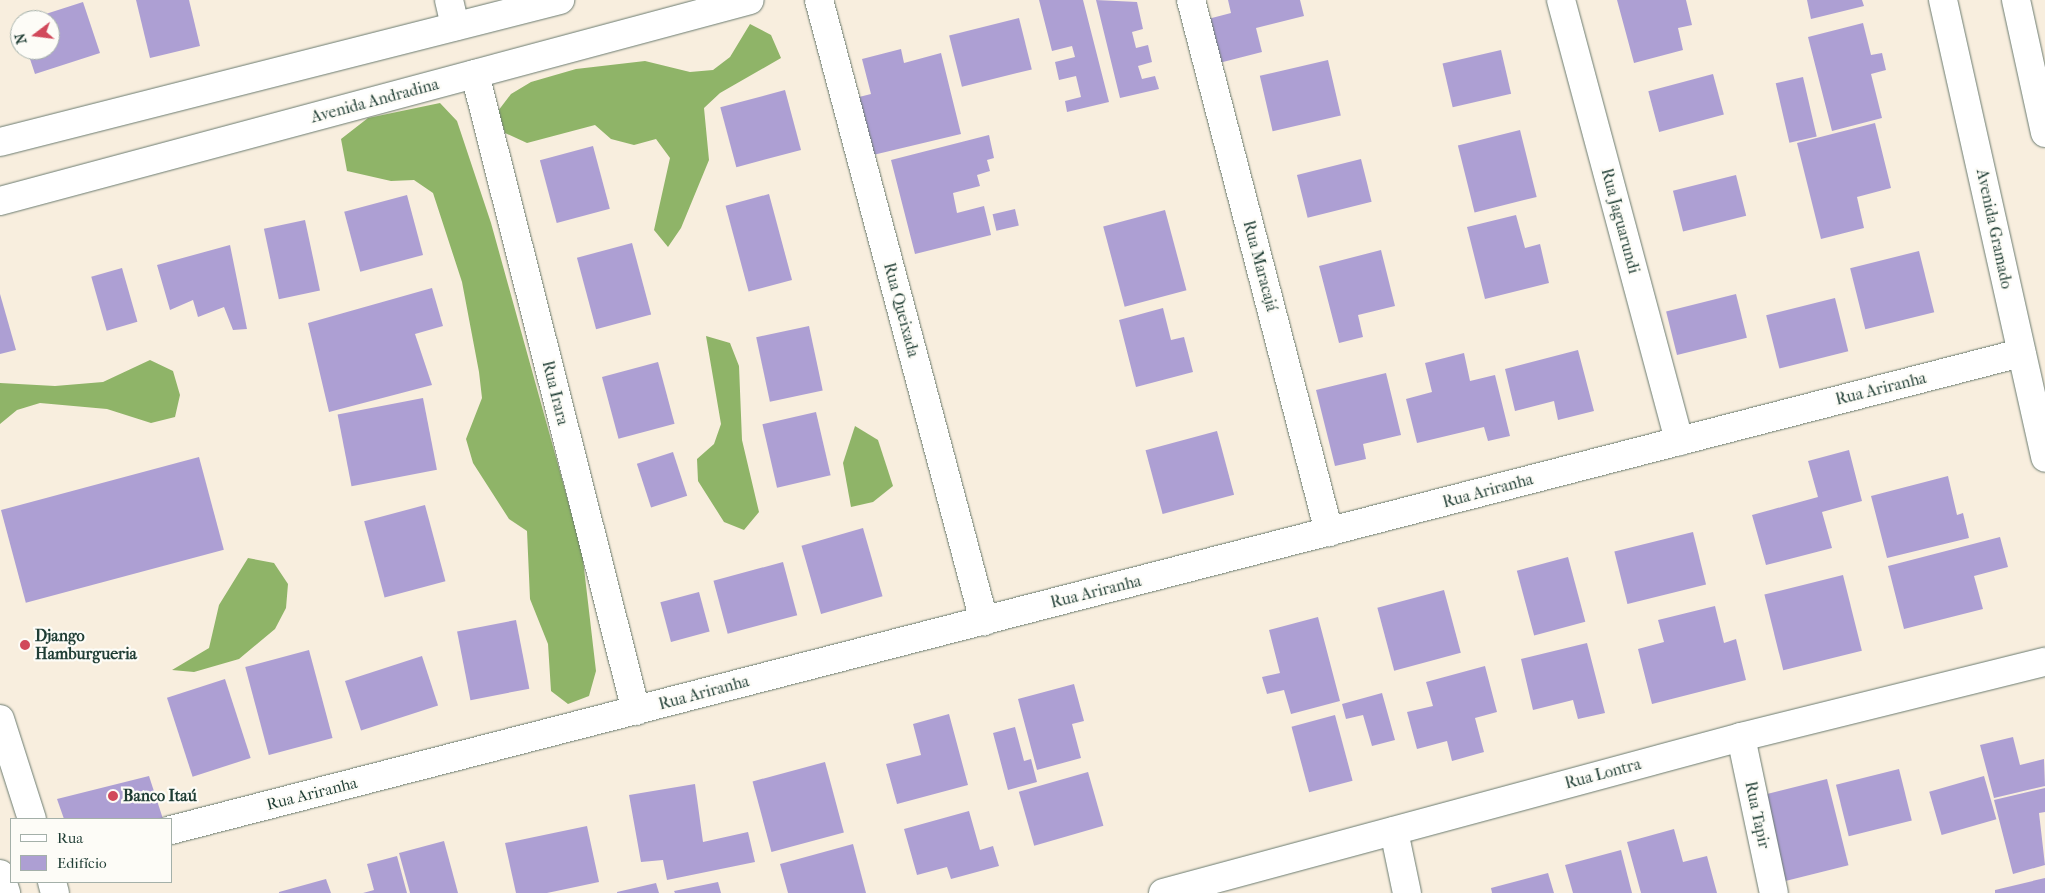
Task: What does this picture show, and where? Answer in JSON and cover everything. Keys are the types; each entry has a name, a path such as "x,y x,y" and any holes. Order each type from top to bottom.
{"street":[{"path":"0,142 452,13 560,0"},
{"name":"Avenida Andradina","path":"0,201 750,0"},
{"name":"Rua Queixada","path":"819,0 984,621"},
{"name":"Rua Maracajá","path":"1191,0 1329,532"},
{"name":"Rua Jaguarundi","path":"1561,0 1679,441"},
{"name":"Avenida Gramado","path":"1943,0 2045,458"},
{"path":"2016,0 2045,132"},
{"name":"Rua Irara","path":"475,74 636,711"},
{"name":"Rua Ariranha","path":"172,830 2021,353"},
{"name":"Rua Lontra","path":"1163,893 1741,737 2045,662"},
{"path":"0,719 32,818"},
{"name":"Rua Tapir","path":"1741,737 1774,893"},
{"path":"1394,831 1408,893"},
{"path":"0,874 6,893"}],"green space":[{"path":"750,24 771,35 781,58 720,93 704,108 709,160 681,228 668,247 654,230 670,158 656,139 634,145 611,139 595,125 527,143 505,133 498,111 511,94 531,82 576,69 645,61 690,72 713,70 730,57"},
{"path":"440,103 457,121 491,223 582,551 596,671 589,696 568,704 551,691 548,644 530,599 527,531 509,519 473,463 466,439 482,398 479,372 462,282 433,193 414,180 391,181 347,171 341,139 368,118"},
{"path":"706,336 730,343 739,366 742,440 759,512 744,530 724,522 698,481 697,459 714,444 721,424"},
{"path":"150,360 173,371 180,395 175,417 151,423 107,409 40,403 17,410 0,424 0,383 55,386 103,382"},
{"path":"855,426 878,440 893,486 873,502 851,507 843,463"},
{"path":"248,558 274,563 288,584 286,608 275,629 239,659 194,672 172,670 209,648 219,605"}],"building":[{"path":"136,0 189,0 200,46 150,58"},
{"path":"1039,0 1083,0 1109,102 1067,112 1065,101 1081,97 1076,76 1059,80 1055,62 1075,57 1072,46 1052,51"},
{"path":"1096,0 1137,2 1143,29 1132,32 1136,48 1148,45 1152,62 1138,66 1142,79 1155,76 1159,89 1120,98"},
{"path":"1228,0 1300,0 1304,16 1256,28 1262,52 1219,63 1208,19 1231,13"},
{"path":"1617,0 1686,0 1692,25 1678,28 1683,50 1634,63"},
{"path":"1807,0 1862,0 1864,6 1811,19"},
{"path":"83,2 100,53 35,74 30,60 60,60 60,10 58,10"},
{"path":"1019,18 1032,69 962,87 949,35"},
{"path":"1863,23 1871,55 1882,53 1886,70 1871,74 1882,118 1832,131 1808,37"},
{"path":"901,49 904,63 941,53 961,134 873,155 859,97 871,94 862,59"},
{"path":"1501,50 1511,94 1453,107 1443,63"},
{"path":"1328,60 1341,116 1273,131 1260,76"},
{"path":"1713,74 1724,115 1659,132 1648,91"},
{"path":"1803,77 1817,136 1789,143 1776,83"},
{"path":"785,90 801,150 736,167 720,107"},
{"path":"1875,123 1891,188 1857,197 1864,228 1821,239 1797,143"},
{"path":"1520,130 1537,197 1475,212 1458,145"},
{"path":"989,135 994,158 987,160 990,171 977,175 980,186 953,193 957,213 984,206 991,235 915,254 891,160"},
{"path":"593,146 610,209 557,223 540,160"},
{"path":"1361,159 1372,202 1308,218 1297,175"},
{"path":"1736,175 1746,216 1683,231 1673,191"},
{"path":"769,194 792,280 749,292 726,206"},
{"path":"407,195 423,255 360,272 344,212"},
{"path":"1015,209 1019,226 996,231 993,214"},
{"path":"1165,210 1186,290 1125,307 1103,227"},
{"path":"1516,215 1525,248 1540,244 1549,283 1485,299 1467,227"},
{"path":"305,220 320,290 279,299 264,229"},
{"path":"632,243 651,314 596,329 577,258"},
{"path":"230,245 247,329 233,330 224,307 198,317 193,300 170,310 157,265"},
{"path":"1381,250 1395,306 1358,315 1363,337 1339,343 1319,266"},
{"path":"1919,251 1934,312 1865,329 1850,268"},
{"path":"122,268 137,322 107,331 91,277"},
{"path":"432,288 443,326 415,334 432,385 329,412 308,323"},
{"path":"0,294 16,350 0,354"},
{"path":"1736,294 1747,338 1677,355 1666,311"},
{"path":"1835,298 1848,351 1779,369 1766,315"},
{"path":"1163,308 1171,340 1184,337 1193,372 1136,387 1119,320"},
{"path":"809,326 823,391 770,402 756,337"},
{"path":"1578,350 1594,411 1558,420 1554,401 1515,411 1505,369"},
{"path":"1464,353 1470,381 1495,375 1510,436 1488,441 1484,427 1417,443 1406,399 1432,392 1425,363"},
{"path":"658,362 675,424 619,439 602,377"},
{"path":"1386,373 1401,435 1363,444 1366,459 1335,466 1316,390"},
{"path":"423,398 437,470 352,486 338,415"},
{"path":"816,412 831,475 777,488 762,424"},
{"path":"1217,431 1234,495 1163,514 1146,450"},
{"path":"1849,450 1862,501 1822,512 1832,548 1766,565 1752,515 1818,497 1808,461"},
{"path":"673,452 687,496 651,507 637,464"},
{"path":"199,457 224,550 26,603 1,510"},
{"path":"1948,476 1957,515 1963,513 1969,538 1887,558 1871,496"},
{"path":"425,505 445,581 385,598 364,521"},
{"path":"863,528 883,596 821,614 801,546"},
{"path":"1693,532 1706,584 1627,604 1614,552"},
{"path":"2000,537 2008,567 1974,576 1983,609 1904,629 1888,566"},
{"path":"1568,557 1585,622 1534,635 1517,571"},
{"path":"783,562 797,615 728,634 713,581"},
{"path":"1843,575 1862,651 1783,670 1764,595"},
{"path":"1444,590 1461,653 1394,671 1377,608"},
{"path":"699,592 710,632 671,642 660,602"},
{"path":"1715,606 1724,643 1736,639 1746,680 1652,704 1638,649 1664,642 1658,620"},
{"path":"1318,617 1340,701 1291,714 1284,690 1267,694 1262,677 1280,673 1269,630"},
{"path":"516,620 529,689 470,700 457,631"},
{"path":"1587,643 1605,713 1578,719 1573,700 1533,710 1521,659"},
{"path":"309,650 333,738 269,755 245,667"},
{"path":"422,656 438,705 361,730 345,681"},
{"path":"1485,666 1497,712 1475,718 1484,752 1452,761 1447,741 1417,749 1407,712 1433,706 1426,682"},
{"path":"225,679 251,758 193,777 167,698"},
{"path":"1074,684 1084,721 1072,724 1081,758 1037,770 1018,699"},
{"path":"1382,693 1395,740 1372,746 1363,715 1346,719 1342,704"},
{"path":"949,714 968,785 897,804 886,764 921,755 913,724"},
{"path":"1335,715 1353,781 1309,792 1292,727"},
{"path":"1015,727 1024,761 1031,759 1037,782 1008,790 993,733"},
{"path":"2013,737 2020,765 2044,759 2045,786 1994,798 1980,745"},
{"path":"825,762 844,833 771,852 753,781"},
{"path":"1899,769 1912,820 1849,836 1836,785"},
{"path":"1088,772 1103,826 1034,846 1019,792"},
{"name":"Banco Itaú","path":"149,776 163,818 64,818 57,799"},
{"path":"1984,776 1996,819 1942,835 1929,792"},
{"path":"1827,779 1849,865 1784,881 1763,795"},
{"path":"695,784 703,842 748,832 755,862 667,880 663,860 641,862 629,795"},
{"path":"2045,788 2045,812 2039,813 2045,865 2013,874 1994,800"},
{"path":"969,811 980,850 993,846 999,866 951,879 947,867 917,875 904,829"},
{"path":"587,826 599,882 547,893 516,893 505,843"},
{"path":"1674,829 1683,862 1707,856 1717,893 1641,893 1627,842"},
{"path":"444,841 458,893 410,893 399,853"},
{"path":"853,844 866,893 788,893 780,864"},
{"path":"1621,850 1632,893 1573,893 1565,865"},
{"path":"397,856 407,893 363,893 374,890 367,864"},
{"path":"1548,873 1554,893 1492,893 1491,888"},
{"path":"2045,878 2045,893 1995,893 1995,890"},
{"path":"326,879 331,893 279,893 279,892"},
{"path":"718,882 721,893 675,893 674,891"},
{"path":"656,883 659,893 617,893 617,892"}],"place":[{"name":"Django Hamburgueria","path":"25,645"},
{"name":"Banco Itaú","path":"113,796"}]}
